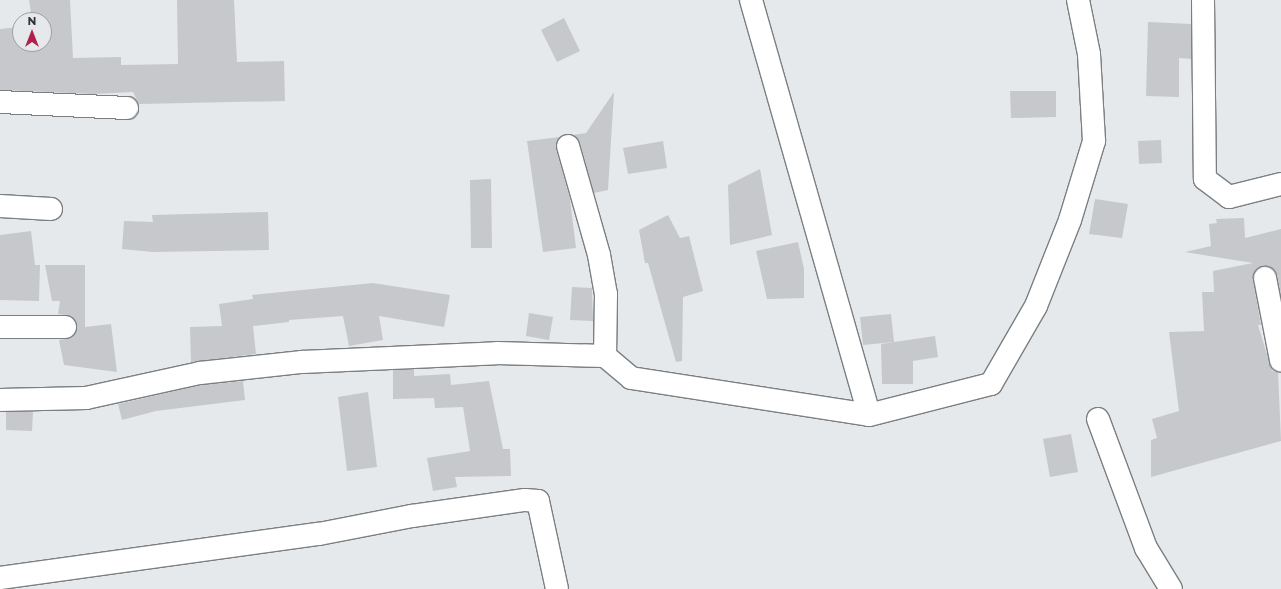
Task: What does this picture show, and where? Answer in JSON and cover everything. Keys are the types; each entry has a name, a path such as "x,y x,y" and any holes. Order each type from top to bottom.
{"street":[{"path":"751,0 869,415"},
{"path":"0,400 86,398 200,373 302,362 497,353 605,356 631,378 869,415 991,384 1036,306 1070,220 1094,141 1088,54 1078,0"},
{"path":"1203,0 1205,179 1229,197 1281,184"},
{"path":"0,102 127,108"},
{"path":"568,146 599,255 606,294 605,356"},
{"path":"0,206 51,209"},
{"path":"1264,278 1281,360"},
{"path":"0,327 65,327"},
{"path":"1098,419 1146,548 1171,589"},
{"path":"0,578 319,534 412,516 525,500 538,501 557,589"}],"building":[{"path":"29,0 70,0 73,58 121,57 121,65 178,64 177,0 234,0 237,62 284,61 285,101 139,104 133,92 93,94 0,90 0,29 12,28 12,52 52,52 52,12 31,12"},
{"path":"564,18 580,51 557,62 541,30"},
{"path":"1148,22 1191,24 1191,59 1179,58 1179,97 1146,96"},
{"path":"1010,91 1056,91 1056,117 1011,118"},
{"path":"614,92 608,190 594,193 580,143 573,135 586,133"},
{"path":"560,137 556,149 570,199 576,248 543,252 527,141"},
{"path":"1161,140 1162,163 1139,164 1138,141"},
{"path":"663,141 667,168 628,174 623,148"},
{"path":"760,169 772,235 730,245 728,185"},
{"path":"491,179 492,248 471,248 470,180"},
{"path":"1095,199 1128,204 1122,238 1089,234"},
{"path":"268,212 269,250 153,252 122,249 124,221 153,222 152,215"},
{"path":"668,215 680,238 689,236 703,291 683,297 682,361 676,362 648,263 645,263 639,230"},
{"path":"1244,218 1245,238 1281,229 1281,295 1277,275 1269,266 1257,268 1253,280 1261,325 1258,325 1272,371 1278,372 1281,441 1151,477 1151,440 1157,438 1152,419 1179,411 1169,332 1204,331 1202,292 1214,292 1213,271 1253,263 1185,252 1211,246 1209,224 1217,223 1216,219"},
{"path":"31,231 35,265 40,265 39,301 0,300 0,235"},
{"path":"798,242 804,269 804,298 767,299 756,251"},
{"path":"45,265 85,265 85,327 111,324 117,372 64,365 59,340 72,338 77,327 72,316 58,314 60,301 52,301"},
{"path":"373,283 450,295 444,327 379,316 383,340 349,346 343,316 289,320 289,322 253,326 256,354 191,362 190,327 222,326 219,304 253,299 252,295"},
{"path":"572,287 592,288 593,321 570,320"},
{"path":"529,313 553,317 549,340 526,336"},
{"path":"891,314 894,342 863,345 860,317"},
{"path":"935,336 938,357 913,361 913,384 882,384 881,344"},
{"path":"414,369 414,376 450,374 451,385 489,381 503,449 510,449 511,476 455,477 457,487 433,491 427,458 470,451 463,407 435,408 434,398 393,399 393,370"},
{"path":"243,381 245,400 156,411 122,420 118,404 202,385"},
{"path":"368,392 377,467 347,471 338,397"},
{"path":"6,412 33,412 32,431 6,430"},
{"path":"1071,434 1078,472 1050,477 1043,439"}]}
